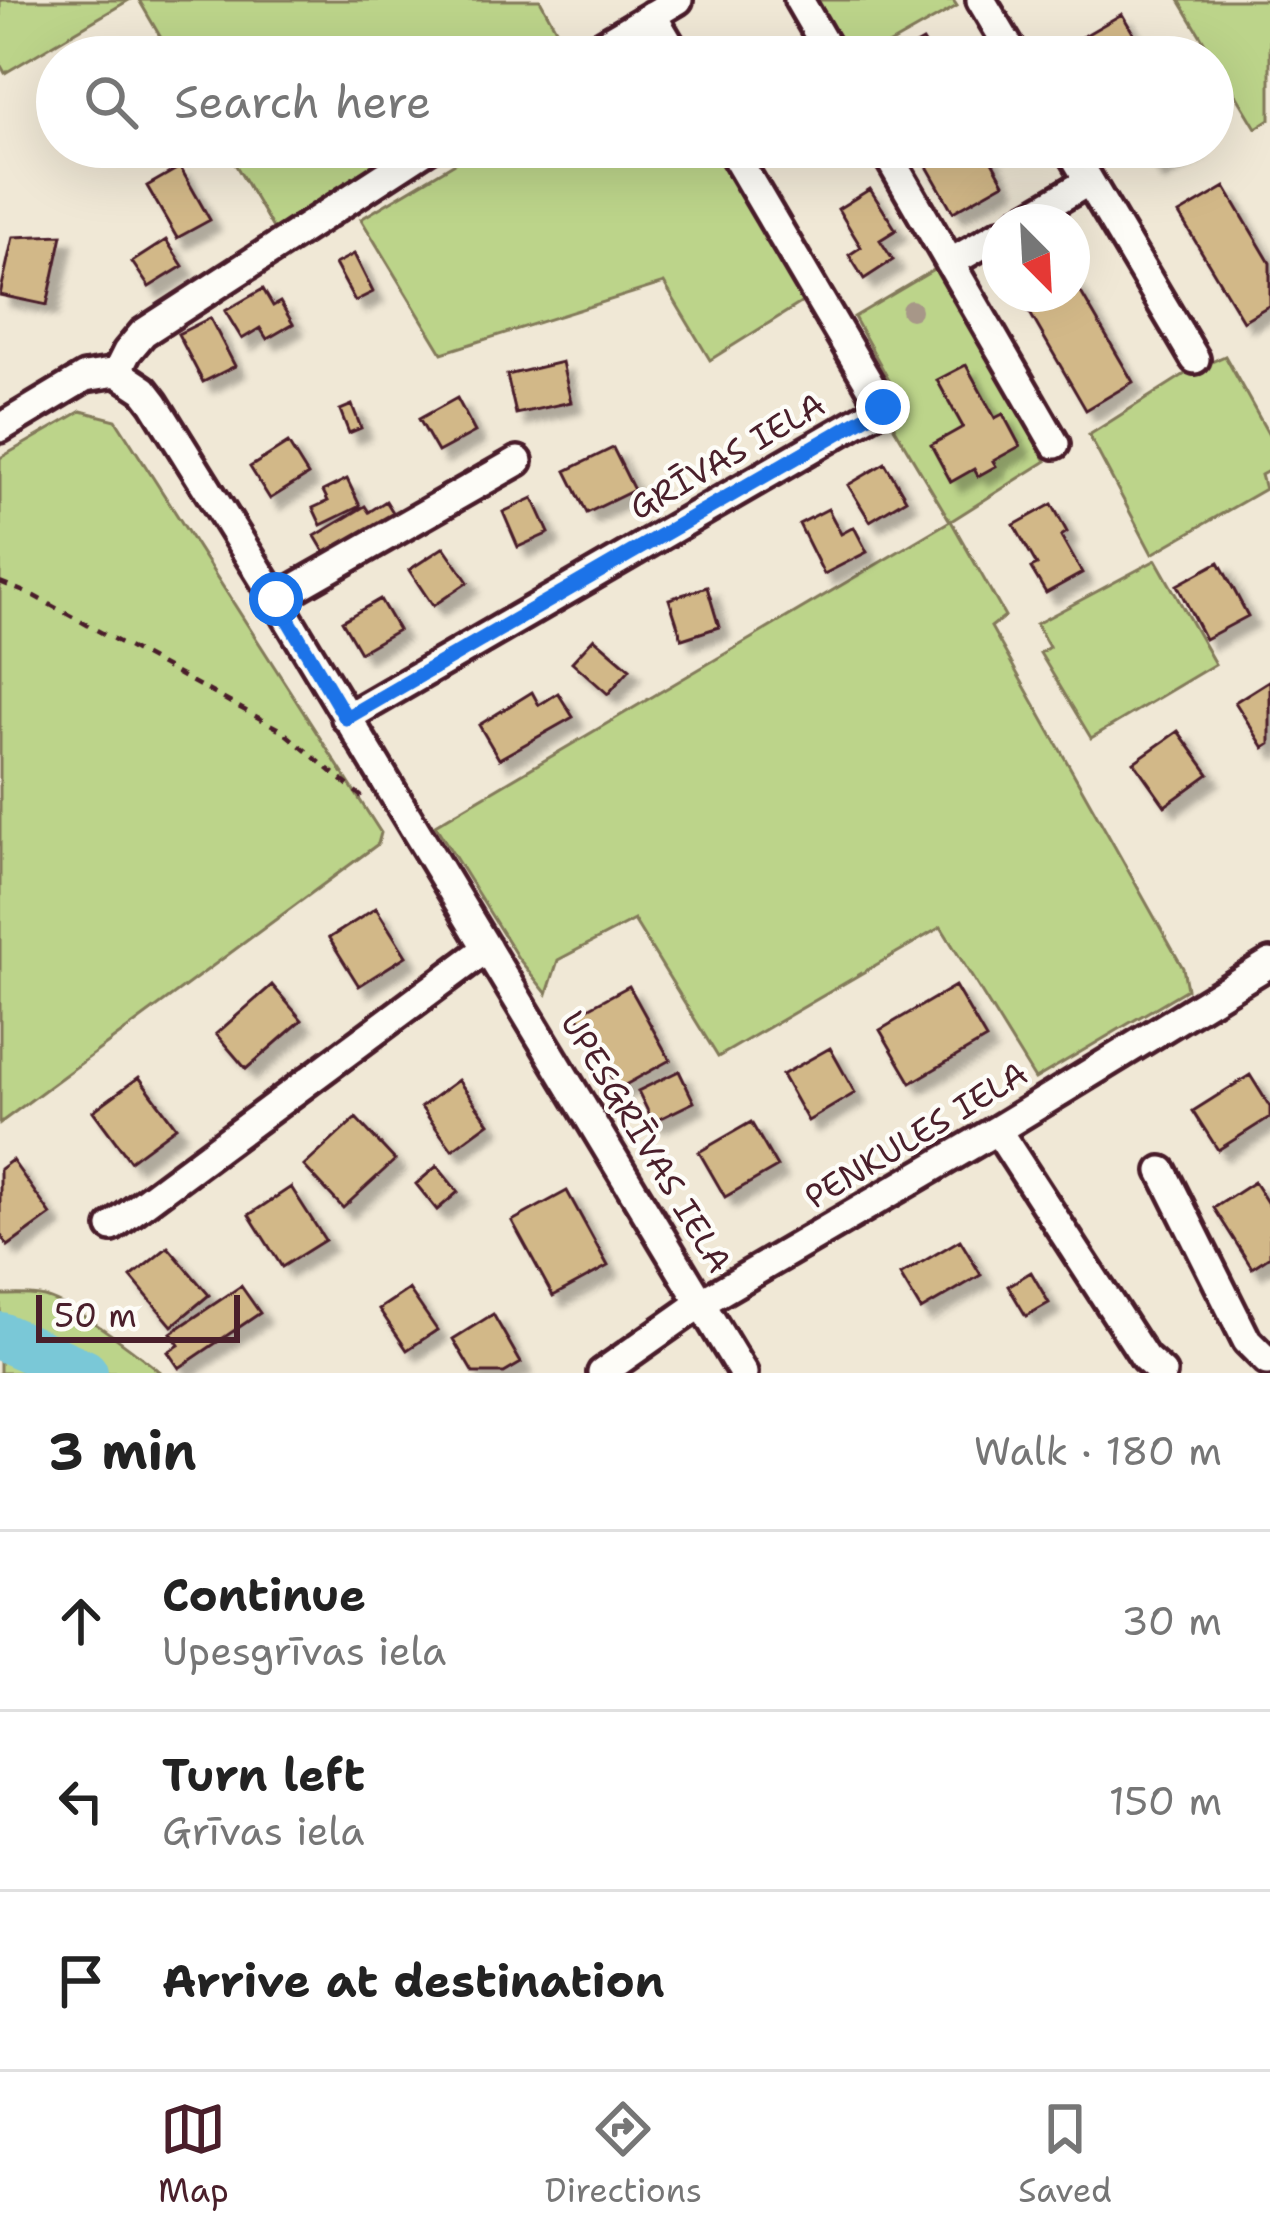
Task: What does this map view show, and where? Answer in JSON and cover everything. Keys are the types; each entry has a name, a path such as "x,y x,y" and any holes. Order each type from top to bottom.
{"street":[{"path":"617,36 678,0"},
{"path":"800,0 820,36"},
{"path":"981,0 1002,36"},
{"path":"652,15 664,36"},
{"path":"0,428 85,377 117,373 143,333 398,168"},
{"name":"GRĪVAS IELA","path":"346,718 883,407 742,168"},
{"path":"895,168 1055,444"},
{"path":"1081,168 1195,359"},
{"path":"1050,204 1089,181"},
{"path":"950,263 982,244"},
{"name":"UPESGRĪVAS IELA","path":"117,373 154,404 743,1373"},
{"path":"276,599 518,461"},
{"path":"112,1227 487,948"},
{"name":"PENKULES IELA","path":"602,1373 701,1303 1270,963"},
{"path":"997,1130 1145,1358 1162,1373"},
{"path":"1162,1171 1262,1366"}],"path":[{"path":"0,582 280,730 371,805"}],"green space":[{"path":"0,0 129,0 68,36 36,36 36,55 5,73 0,64"},
{"path":"139,0 540,0 560,36 160,36"},
{"path":"813,0 953,0 957,6 904,36 835,36"},
{"path":"1179,0 1270,0 1270,119 1256,128 1234,91 1234,36 1201,36"},
{"path":"237,168 374,168 274,230"},
{"path":"447,168 726,168 804,301 710,360 664,283 442,353 361,219"},
{"path":"937,268 1046,461 951,521 1005,616 991,627 1183,968 1187,989 1035,1079 941,927 718,1057 634,920 558,960 547,994 518,958 435,825 950,521 894,427 902,404 854,317"},
{"path":"1225,356 1270,437 1270,470 1261,475 1265,489 1152,554 1089,435 1185,374"},
{"path":"81,411 116,420 381,833 378,844 0,1123 0,458"},
{"path":"1156,560 1215,664 1091,738 1040,653 1049,647 1036,624"},
{"path":"0,1295 39,1296 67,1307 161,1373 0,1373"}],"building":[{"path":"1122,14 1135,36 1084,36"},
{"path":"181,168 210,220 177,238 147,186"},
{"path":"928,168 996,168 1004,183 953,212"},
{"path":"1225,187 1270,263 1270,305 1243,321 1179,214"},
{"path":"870,189 896,230 880,240 893,260 864,279 849,255 861,247 838,209"},
{"path":"62,235 47,305 0,295 13,237"},
{"path":"166,240 183,266 149,287 132,262"},
{"path":"354,254 373,292 355,301 335,264"},
{"path":"263,289 273,306 280,302 293,324 267,339 260,328 242,339 225,311"},
{"path":"1090,308 1133,382 1086,410 1029,312 1090,312"},
{"path":"210,318 235,366 203,382 178,334"},
{"path":"562,362 571,402 516,414 507,375"},
{"path":"966,365 995,418 1003,414 1020,446 978,476 974,469 951,482 931,445 963,427 937,380"},
{"path":"457,398 475,432 438,452 419,419"},
{"path":"352,405 361,428 349,433 340,410"},
{"path":"288,443 308,475 270,499 250,467"},
{"path":"613,448 634,490 587,513 566,471"},
{"path":"885,463 906,499 870,521 848,485"},
{"path":"347,479 360,506 321,525 313,508 328,501 323,491"},
{"path":"533,498 549,533 518,547 503,512"},
{"path":"386,501 396,517 328,558 315,536 365,506 369,512"},
{"path":"1052,504 1067,532 1061,536 1082,573 1046,593 1031,568 1037,565 1014,525"},
{"path":"828,509 841,534 854,527 867,552 824,574 799,524"},
{"path":"444,547 468,582 433,606 409,570"},
{"path":"1219,562 1248,616 1205,639 1177,585"},
{"path":"707,587 719,627 682,639 669,599"},
{"path":"380,599 398,630 360,652 342,621"},
{"path":"594,638 630,669 608,694 572,662"},
{"path":"1270,680 1270,744 1264,748 1235,702"},
{"path":"532,692 539,705 558,693 573,717 499,759 479,725"},
{"path":"1178,731 1209,774 1165,806 1134,762"},
{"path":"376,908 406,956 359,986 329,938"},
{"path":"272,985 302,1020 246,1069 216,1034"},
{"path":"629,986 670,1060 618,1089 577,1014"},
{"path":"955,986 986,1039 911,1083 880,1030"},
{"path":"830,1048 855,1093 808,1121 782,1075"},
{"path":"679,1071 694,1102 653,1122 638,1091"},
{"path":"1250,1075 1270,1107 1270,1117 1218,1150 1193,1111"},
{"path":"139,1077 176,1127 130,1161 93,1111"},
{"path":"458,1080 489,1123 452,1150 421,1107"},
{"path":"356,1118 395,1160 343,1208 304,1166"},
{"path":"751,1122 777,1167 725,1197 699,1152"},
{"path":"12,1160 51,1215 8,1246 0,1234 0,1169"},
{"path":"437,1166 458,1192 437,1210 416,1184"},
{"path":"1254,1182 1270,1207 1270,1256 1252,1268 1214,1208"},
{"path":"291,1187 325,1240 282,1267 249,1215"},
{"path":"567,1191 608,1266 553,1296 512,1221"},
{"path":"960,1240 981,1275 921,1310 900,1275"},
{"path":"168,1247 209,1295 172,1326 131,1277"},
{"path":"1031,1272 1049,1303 1026,1316 1008,1286"},
{"path":"241,1286 260,1313 179,1368 168,1352 179,1345 171,1333"},
{"path":"409,1289 437,1330 407,1350 379,1309"},
{"path":"493,1314 521,1363 504,1373 473,1373 453,1339"}],"waterway":[{"path":"0,1336 84,1373"}],"route":[{"path":"276,599 346,718 883,407"}]}
